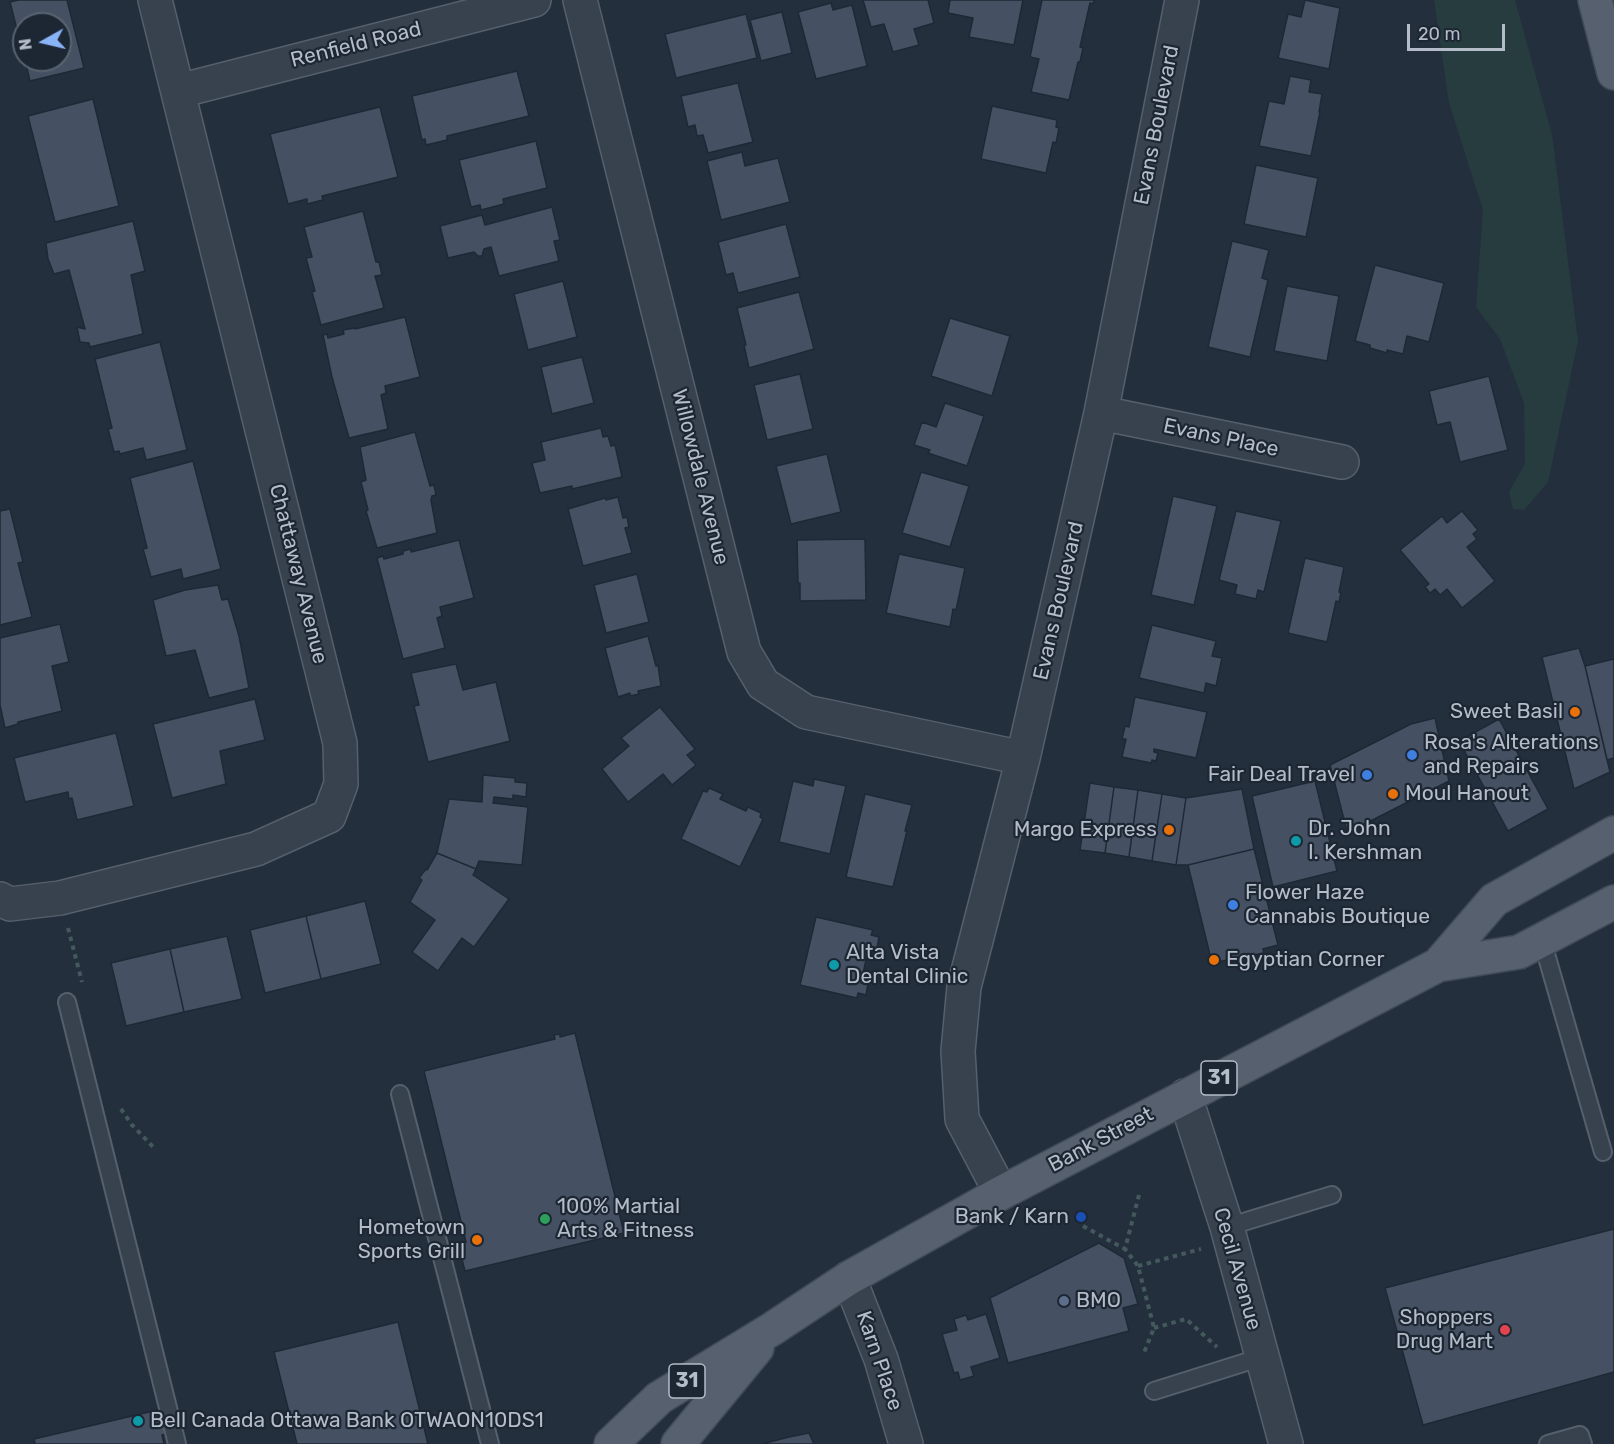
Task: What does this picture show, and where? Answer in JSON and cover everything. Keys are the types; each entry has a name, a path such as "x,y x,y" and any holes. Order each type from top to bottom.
{"main road":[{"path":"1595,0 1614,73"},
{"name":"Bank Street","path":"1438,965 1494,900 1614,833"},
{"name":"Bank Street","path":"611,1444 660,1398 849,1278 1001,1193 1438,965 1519,952 1614,902"},
{"name":"Bank Street","path":"678,1444 772,1329"}],"street":[{"name":"Chattaway Avenue","path":"0,899 10,904 60,898 256,849 329,816 341,784 340,743 155,0"},
{"name":"Renfield Road","path":"179,91 534,0"},
{"name":"Willowdale Avenue","path":"580,0 744,651 758,676 763,684 806,712 1023,758"},
{"name":"Evans Boulevard","path":"1001,1193 962,1119 958,1052 964,987 1023,758 1101,413 1182,0"},
{"name":"Evans Place","path":"1101,413 1342,462"},
{"name":"Cecil Avenue","path":"1185,1096 1216,1238 1250,1361 1286,1444"},
{"name":"Karn Place","path":"849,1278 881,1359 906,1444"}],"lane":[{"path":"1542,940 1603,1152"},
{"path":"68,1002 177,1444"},
{"path":"400,1094 490,1444"},
{"path":"1216,1238 1332,1195"},
{"path":"1154,1391 1250,1361"},
{"path":"1548,1444 1580,1435 1583,1444"}],"path":[{"path":"1125,1250 1139,1194"},
{"path":"1083,1226 1125,1250 1138,1266 1154,1328 1143,1355"},
{"path":"1138,1266 1216,1238"},
{"path":"1154,1328 1186,1319 1250,1361"}],"green space":[{"path":"1434,0 1515,0 1552,135 1578,341 1548,482 1524,510 1513,509 1509,492 1525,464 1524,403 1500,339 1476,307 1483,210 1449,103"}],"building":[{"path":"67,0 70,12 13,12 10,2"},
{"path":"863,0 928,0 934,23 914,29 919,45 893,52 884,24 871,27"},
{"path":"950,0 1023,0 1014,45 969,37 973,18 948,13"},
{"path":"1042,0 1094,0 1093,4 1090,3 1080,47 1083,48 1080,62 1078,62 1069,100 1031,92 1039,59 1030,57"},
{"path":"1305,0 1340,8 1329,69 1278,58 1288,14 1301,17"},
{"path":"831,3 833,10 852,5 867,66 816,79 798,12"},
{"path":"782,12 792,53 761,61 750,20"},
{"path":"746,14 757,58 676,78 665,34"},
{"path":"72,20 84,68 72,71"},
{"path":"517,71 529,116 447,136 447,140 426,145 425,139 422,140 412,96"},
{"path":"28,72 67,72 30,81"},
{"path":"1290,76 1311,80 1309,92 1322,94 1311,156 1259,146 1269,101 1284,104"},
{"path":"738,83 753,142 708,153 703,135 697,136 695,125 688,127 681,96"},
{"path":"93,99 119,206 55,222 28,116"},
{"path":"992,106 1057,120 1056,127 1059,128 1056,143 1053,142 1046,173 981,159"},
{"path":"380,107 398,177 322,196 323,200 307,204 307,199 288,204 270,134"},
{"path":"536,141 547,188 503,199 504,204 481,210 480,205 471,207 459,160"},
{"path":"742,152 745,166 778,158 790,202 721,220 707,161"},
{"path":"1256,165 1318,178 1306,237 1244,224"},
{"path":"552,207 560,240 554,241 559,261 499,276 491,247 484,249 482,256 474,252 448,258 440,226 482,215 485,225"},
{"path":"363,211 376,262 379,262 382,275 375,276 384,308 321,325 306,258 312,257 304,227"},
{"path":"133,221 145,271 131,275 143,334 90,347 89,343 80,342 77,327 85,329 69,270 54,274 48,259 46,243"},
{"path":"786,224 800,277 738,293 733,273 726,275 718,242"},
{"path":"1232,241 1269,250 1262,278 1268,280 1250,357 1208,347"},
{"path":"1375,265 1444,283 1429,342 1407,336 1403,354 1387,350 1387,353 1355,341"},
{"path":"563,281 577,337 528,350 514,294"},
{"path":"1287,286 1339,296 1327,361 1274,351"},
{"path":"799,292 814,349 749,368 737,308"},
{"path":"405,317 420,377 385,386 386,393 381,395 388,429 349,438 323,335 327,334 328,338 344,334 343,330"},
{"path":"950,318 1010,336 992,396 931,376"},
{"path":"160,342 187,450 146,460 143,448 120,454 119,451 114,452 108,429 112,428 95,359"},
{"path":"582,357 594,403 552,414 541,367"},
{"path":"800,374 813,429 767,440 754,385"},
{"path":"1489,376 1508,450 1460,462 1450,422 1437,425 1429,391"},
{"path":"945,403 984,416 967,466 928,453 930,450 914,445 922,422 936,427"},
{"path":"601,428 603,437 608,436 611,446 615,445 622,477 572,489 572,486 540,493 532,463 545,460 541,442"},
{"path":"415,432 430,486 434,485 436,495 432,496 431,500 437,533 377,548 366,511 368,510 361,482 366,480 360,447"},
{"path":"827,454 841,512 791,524 776,466"},
{"path":"193,461 221,569 183,579 181,569 151,577 143,549 147,548 130,478"},
{"path":"921,472 969,486 950,547 902,533"},
{"path":"1173,496 1217,506 1194,605 1151,595"},
{"path":"618,497 623,518 627,517 629,527 625,528 632,553 583,566 568,509 605,498 606,500"},
{"path":"10,509 23,562 18,563 32,617 0,625 0,511"},
{"path":"1236,511 1281,521 1264,592 1258,590 1256,599 1235,594 1237,585 1219,580"},
{"path":"1462,511 1478,530 1473,534 1477,539 1467,547 1495,581 1462,608 1447,589 1440,595 1435,589 1430,593 1425,587 1429,584 1400,550 1442,516 1447,523"},
{"path":"865,539 866,600 800,601 797,540"},
{"path":"459,540 474,598 440,607 442,616 437,618 445,648 403,659 377,558 383,556 384,559 403,554 403,551 411,549 411,552"},
{"path":"899,554 965,568 950,627 886,613"},
{"path":"1305,558 1344,567 1339,602 1336,601 1327,642 1288,633"},
{"path":"637,574 649,622 606,633 594,585"},
{"path":"218,585 222,600 228,599 239,636 249,688 209,698 195,650 166,656 153,600 185,590"},
{"path":"60,624 69,662 52,666 62,711 18,722 18,724 5,728 0,705 0,638"},
{"path":"1152,625 1216,641 1212,656 1222,658 1216,686 1206,683 1204,693 1139,678"},
{"path":"648,636 656,666 658,665 661,686 638,691 639,694 630,696 630,693 618,697 605,648"},
{"name":"Sweet Basil","path":"1579,648 1610,772 1574,789 1542,657"},
{"path":"1614,659 1614,758 1607,760 1585,666"},
{"path":"456,664 463,690 496,682 510,741 428,762 414,706 419,705 411,673"},
{"path":"1135,697 1207,712 1196,758 1154,749 1154,752 1158,753 1156,761 1152,760 1151,763 1122,757 1126,739 1122,739 1125,726 1129,727"},
{"path":"255,699 265,740 220,751 226,784 172,798 153,724"},
{"path":"660,707 695,749 687,755 696,765 672,785 663,774 628,802 602,769 629,746 621,738"},
{"path":"1435,718 1449,781 1347,831 1330,765 1411,724"},
{"path":"1499,719 1548,809 1508,831 1459,741"},
{"path":"116,733 134,806 77,820 72,798 69,799 68,792 25,802 14,758"},
{"path":"483,775 515,778 515,782 527,783 526,797 513,795 513,799 494,797 493,803 528,807 522,865 479,861 476,869 437,853 449,799 482,802"},
{"path":"814,779 846,786 830,854 779,842 793,781 813,786"},
{"name":"Dr. John I. Kershman","path":"1315,781 1337,871 1273,887 1252,796"},
{"path":"1090,783 1114,787 1105,853 1080,850"},
{"path":"1114,787 1138,790 1129,857 1105,853"},
{"path":"709,788 723,794 720,799 746,811 748,807 761,813 760,817 763,819 740,867 681,839 703,791 707,792"},
{"path":"1242,789 1254,849 1188,865 1176,865 1186,798"},
{"path":"1138,790 1162,794 1152,861 1129,857"},
{"path":"865,794 912,805 893,887 846,877"},
{"name":"Margo Express","path":"1162,794 1186,798 1176,865 1152,861"},
{"name":"Flower Haze Cannabis Boutique","path":"1254,849 1278,945 1263,949 1264,953 1212,963 1188,865"},
{"path":"437,853 476,869 473,875 509,899 474,947 462,938 438,971 412,952 435,920 410,902 422,880 419,878 427,870"},
{"path":"365,901 381,964 321,979 306,916"},
{"path":"306,916 321,979 265,993 250,930"},
{"name":"Alta Vista Dental Clinic","path":"816,917 873,930 871,935 879,937 877,948 869,946 861,983 868,984 866,995 858,993 857,998 800,985"},
{"path":"227,936 242,999 184,1012 170,949"},
{"path":"170,949 184,1012 126,1026 111,963"},
{"path":"575,1033 624,1233 465,1271 458,1244 466,1242 424,1071 555,1039 554,1035 560,1034 560,1037"},
{"name":"Shoppers Drug Mart","path":"1614,1229 1614,1372 1423,1425 1385,1288"},
{"name":"BMO","path":"1099,1243 1124,1258 1138,1304 1123,1308 1129,1331 1008,1363 990,1298"},
{"path":"986,1314 1000,1358 971,1367 974,1376 960,1380 958,1372 954,1373 942,1334 957,1330 954,1319 966,1315 968,1320"},
{"path":"398,1322 428,1444 297,1444 274,1352"},
{"name":"Bell Canada Ottawa Bank OTWAON10DS1","path":"162,1409 168,1433 162,1435 164,1444 35,1444 34,1439"},
{"path":"809,1433 814,1444 762,1444 789,1437"}],"place":[{"name":"Sweet Basil","path":"1575,712"},
{"name":"Rosa's Alterations and Repairs","path":"1412,755"},
{"name":"Fair Deal Travel","path":"1367,775"},
{"name":"Moul Hanout","path":"1393,794"},
{"name":"Margo Express","path":"1169,830"},
{"name":"Dr. John I. Kershman","path":"1296,841"},
{"name":"Flower Haze Cannabis Boutique","path":"1233,905"},
{"name":"Egyptian Corner","path":"1214,960"},
{"name":"Alta Vista Dental Clinic","path":"834,965"},
{"name":"Bank / Karn","path":"1081,1217"},
{"name":"100% Martial Arts & Fitness","path":"545,1219"},
{"name":"Hometown Sports Grill","path":"477,1240"},
{"name":"BMO","path":"1064,1301"},
{"name":"Shoppers Drug Mart","path":"1505,1330"},
{"name":"Bell Canada Ottawa Bank OTWAON10DS1","path":"138,1421"}]}
